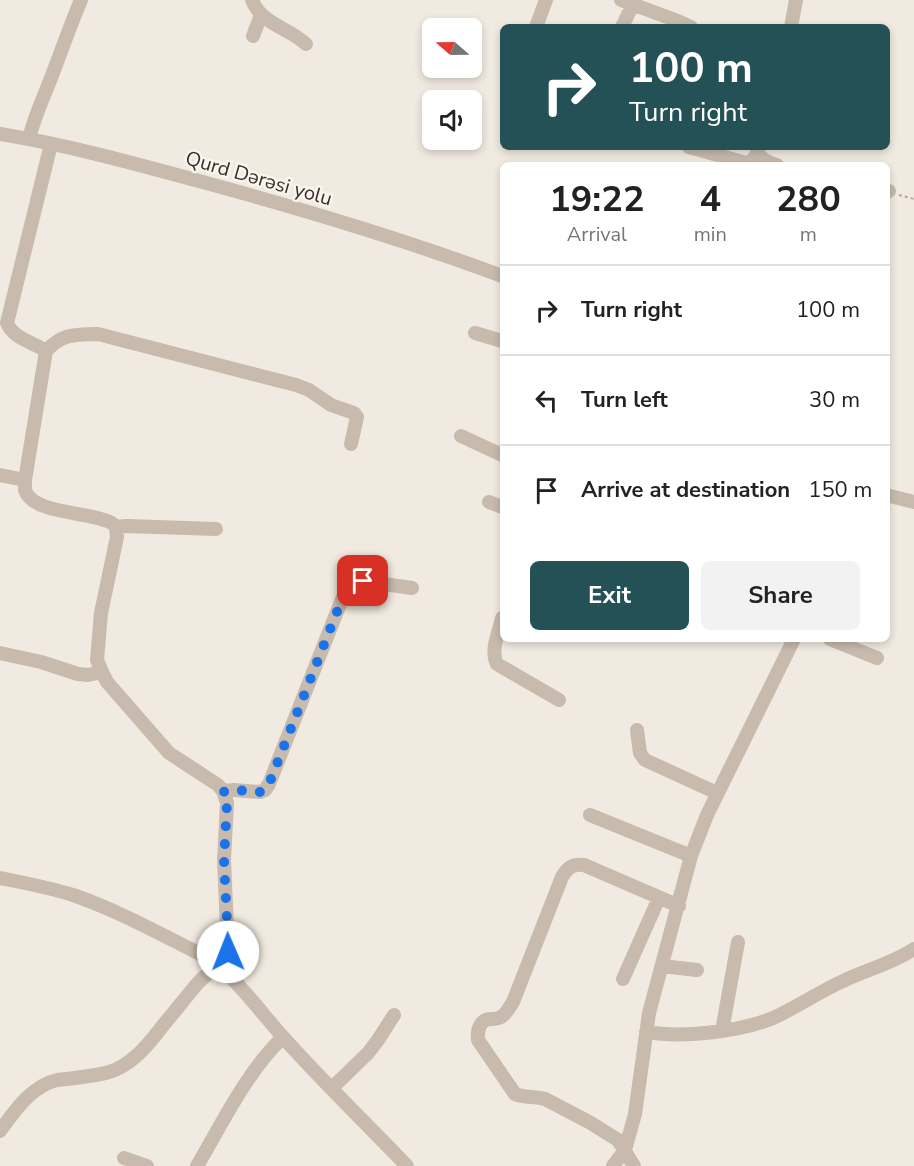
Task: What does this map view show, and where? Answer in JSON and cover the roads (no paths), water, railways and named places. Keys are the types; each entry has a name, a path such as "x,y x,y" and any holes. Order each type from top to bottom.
{"street":[{"path":"29,139 39,106 81,0"},
{"path":"252,0 261,15 268,21 297,36 306,44"},
{"path":"537,24 546,0"},
{"path":"792,24 796,0"},
{"path":"623,24 627,2 684,24"},
{"path":"253,36 261,15"},
{"name":"Qurd Dərəsi yolu","path":"0,134 151,168 301,209 437,252 500,275"},
{"path":"46,351 10,330 7,322 6,297 51,144"},
{"path":"700,150 742,162"},
{"path":"757,151 762,159 770,162"},
{"path":"475,333 500,340"},
{"path":"0,1131 23,1102 46,1084 55,1080 102,1074 131,1061 146,1048 203,977 219,966 228,952 224,860 227,803 223,792 218,785 169,753 107,682 97,660 101,613 117,537 116,527 111,522 98,518 37,503 29,497 25,489 46,351 60,338 71,335 98,334 296,385 309,390 331,405 354,413 357,417 351,444"},
{"path":"461,436 500,454"},
{"path":"0,475 25,480"},
{"path":"890,496 914,502"},
{"path":"116,527 216,529"},
{"path":"223,792 234,790 260,792 265,790 269,784 342,599 352,582 363,581 412,588"},
{"path":"500,626 494,651 497,664 559,700"},
{"path":"613,1166 625,1150 635,1114 649,1012 691,856 706,814 792,642"},
{"path":"837,642 877,658"},
{"path":"0,653 41,662 78,674 88,675 102,672"},
{"path":"637,730 640,753 645,759 717,793"},
{"path":"590,815 691,856"},
{"path":"634,1166 618,1140 610,1134 539,1097 515,1094 478,1040 477,1032 480,1024 485,1020 502,1017 513,1002 562,877 574,864 584,865 678,906"},
{"path":"0,878 75,896 112,910 206,957 219,966 283,1037 407,1166"},
{"path":"623,979 659,898"},
{"path":"722,1031 738,942"},
{"path":"646,1032 670,1035 722,1031 753,1024 774,1017 914,949"},
{"path":"662,966 697,970"},
{"path":"332,1088 368,1053 393,1015"},
{"path":"197,1166 255,1070 283,1037"},
{"path":"124,1158 147,1166"}]}
